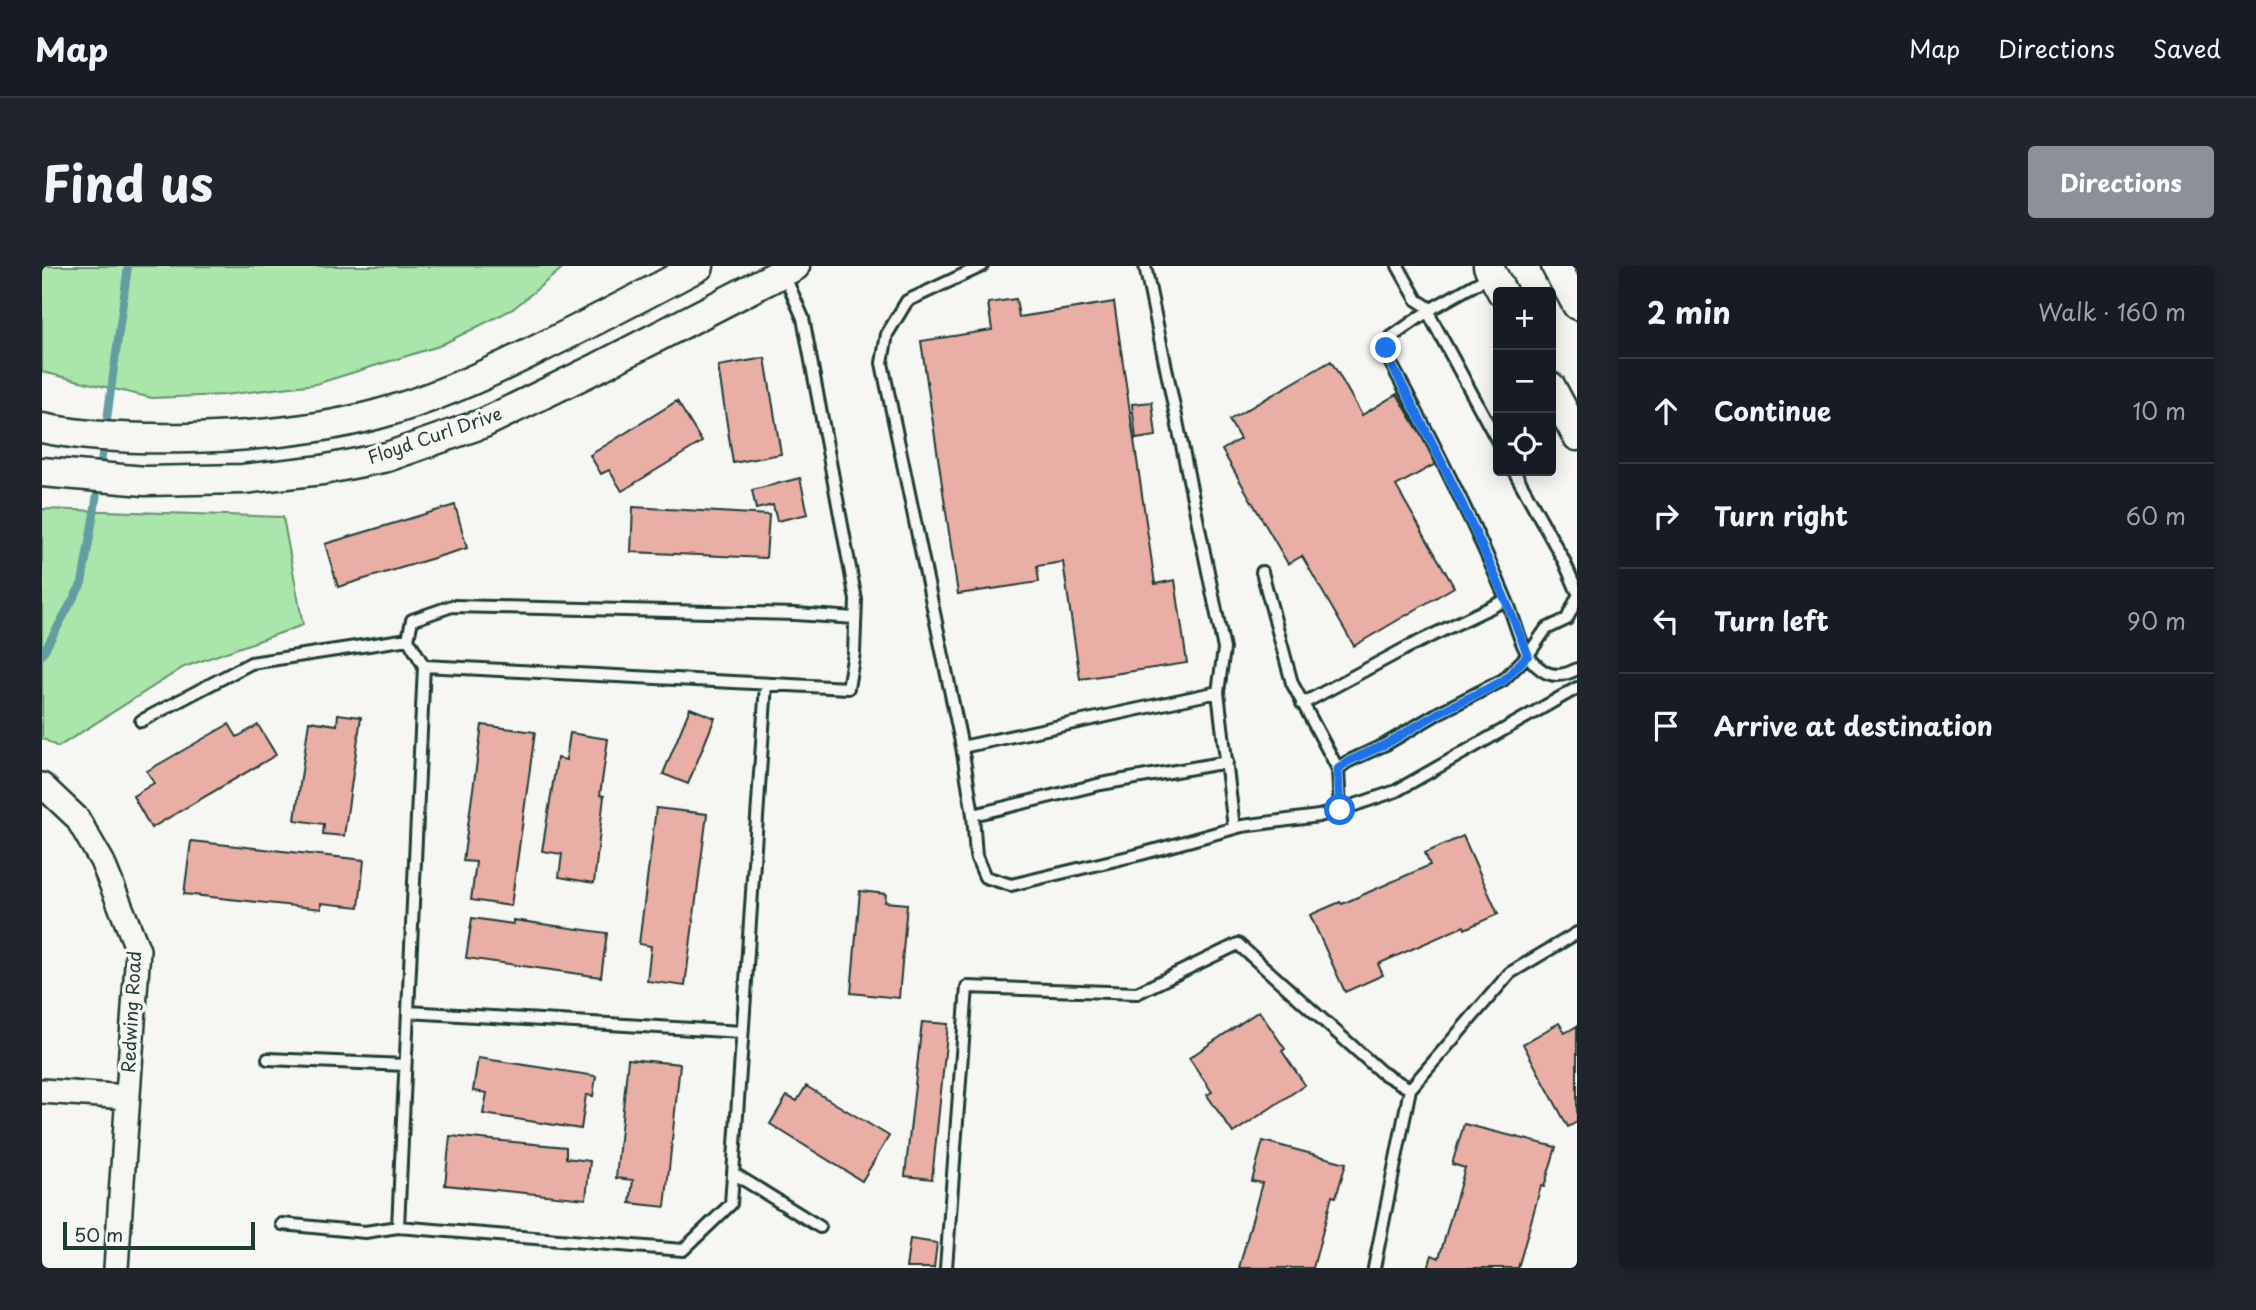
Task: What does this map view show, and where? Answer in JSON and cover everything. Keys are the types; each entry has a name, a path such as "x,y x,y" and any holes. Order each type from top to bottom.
{"street":[{"path":"50,430 147,439 240,437 315,428 376,415 467,383 579,329 699,266"},
{"path":"1556,266 1577,305"},
{"name":"Floyd Curl Drive","path":"47,473 145,481 243,479 322,470 387,457 484,423 789,269"},
{"path":"1556,396 1577,436"},
{"name":"Redwing Road","path":"42,785 77,818 102,860 138,950 116,1268"},
{"path":"42,1091 128,1097"}],"lane":[{"path":"982,266 968,269 907,301 887,334 882,363 962,747 973,815 976,856 985,877 1011,885 1141,854 1234,828 1320,816 1340,810 1396,791 1577,688"},
{"path":"1145,266 1224,649 1218,692 1234,828"},
{"path":"1398,266 1417,300 1431,309"},
{"path":"424,666 848,688 856,600 803,318 789,269"},
{"path":"1494,278 1431,309 1390,338 1386,348 1388,358 1436,447 1506,600 1528,655 1541,670 1555,676 1577,670"},
{"path":"1431,309 1430,316 1441,339 1493,433"},
{"path":"1517,476 1564,561 1577,591"},
{"path":"1262,572 1283,657 1302,704 1338,769 1340,810"},
{"path":"1338,769 1440,712 1503,681 1528,655 1545,629 1567,619 1577,598"},
{"path":"1302,704 1408,647 1506,600"},
{"path":"398,1227 424,666 408,639 412,620 452,606 795,614 855,618"},
{"path":"141,721 251,663 408,639"},
{"path":"282,1224 365,1232 398,1227 683,1250 731,1204 766,684"},
{"path":"962,747 1218,692"},
{"path":"973,815 1101,785 1227,762"},
{"path":"1374,1268 1410,1089 1510,973 1577,933"},
{"path":"946,1268 967,987 1136,993 1237,944 1381,1072 1410,1089"},
{"path":"408,1012 742,1032"},
{"path":"268,1059 405,1065"},
{"path":"733,1173 820,1227"}],"green space":[{"path":"42,266 565,266 513,309 439,346 316,384 224,395 152,398 42,372"},
{"path":"42,509 283,517 303,625 184,667 58,747 42,738"}],"building":[{"path":"1016,299 1019,317 1114,302 1155,584 1175,580 1187,663 1080,679 1063,562 1037,566 1039,582 958,594 921,341 992,330 988,303"},
{"path":"765,358 781,454 733,463 718,366"},
{"path":"1331,361 1362,415 1397,394 1437,463 1396,486 1454,587 1354,646 1302,556 1288,564 1222,450 1240,439 1229,420"},
{"path":"677,401 702,442 622,491 609,470 601,474 590,455"},
{"path":"1152,402 1156,436 1136,439 1132,404"},
{"path":"800,478 808,514 777,521 773,505 756,509 752,490"},
{"path":"455,505 467,548 338,587 325,544"},
{"path":"633,507 769,515 766,558 631,552"},
{"path":"690,708 715,718 688,784 663,774"},
{"path":"338,714 361,717 344,836 323,834 324,824 295,820 309,721 337,725"},
{"path":"229,724 237,737 258,725 276,755 151,828 133,796 154,783 147,771"},
{"path":"482,725 535,732 511,906 471,900 476,862 463,861"},
{"path":"570,733 608,739 600,795 604,796 594,883 559,877 562,854 542,851 557,758 566,760"},
{"path":"656,808 707,814 685,986 647,981 651,946 639,944"},
{"path":"1463,836 1498,914 1378,964 1383,975 1345,992 1310,915 1340,902 1342,904 1430,865 1425,853"},
{"path":"191,841 364,860 359,907 321,903 321,909 184,894"},
{"path":"860,891 886,894 885,902 907,904 899,998 851,993"},
{"path":"472,918 513,924 513,920 607,933 601,977 466,958"},
{"path":"1259,1011 1305,1085 1233,1133 1207,1095 1212,1092 1189,1058"},
{"path":"922,1022 948,1024 932,1179 905,1176"},
{"path":"1559,1023 1565,1033 1577,1026 1577,1122 1568,1127 1523,1044"},
{"path":"478,1058 596,1076 593,1096 586,1095 581,1129 483,1114 487,1093 473,1091"},
{"path":"628,1059 680,1064 665,1207 630,1203 633,1180 616,1178"},
{"path":"806,1086 889,1136 862,1181 770,1124 787,1096 797,1101"},
{"path":"1464,1124 1556,1147 1544,1187 1541,1186 1518,1268 1428,1268 1432,1255 1439,1258 1465,1168 1452,1164"},
{"path":"450,1136 566,1147 566,1158 590,1161 586,1199 445,1185"},
{"path":"1263,1141 1346,1163 1336,1197 1332,1196 1313,1268 1239,1268 1262,1183 1252,1181"},
{"path":"910,1239 937,1243 934,1268 906,1268"}],"waterway":[{"path":"42,655 82,583 128,266"}],"route":[{"path":"1340,810 1338,769 1440,712 1503,681 1528,655 1508,604 1436,447 1388,358 1386,348"}]}
